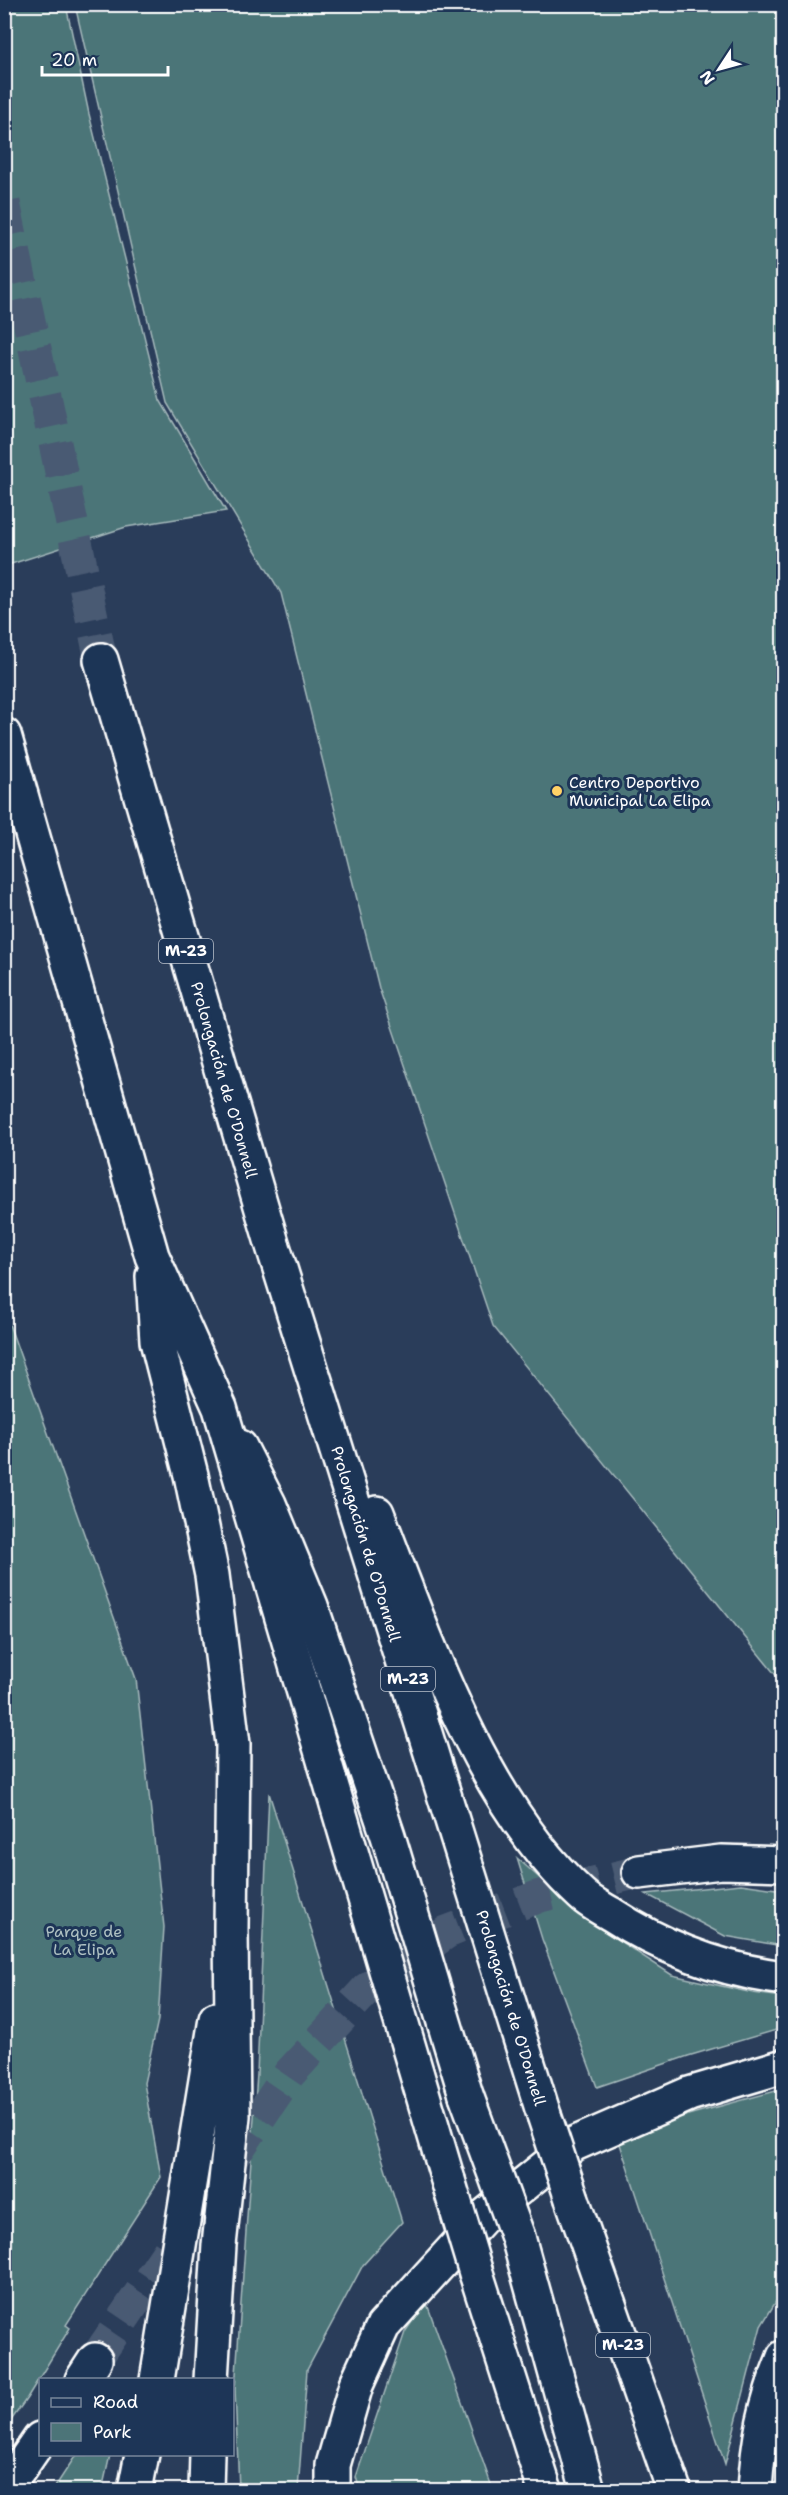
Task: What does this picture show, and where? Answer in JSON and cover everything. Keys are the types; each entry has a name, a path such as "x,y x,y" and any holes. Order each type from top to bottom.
{"main road":[{"name":"Prolongación de O'Donnell","path":"101,660 272,1243 544,2115 674,2490"},
{"path":"4,735 152,1256 220,1408 269,1504 311,1605 388,1836 466,2095 518,2237 588,2490"},
{"path":"272,1243 399,1570 457,1710 506,1802 525,1830 545,1858 582,1896 636,1930 696,1957 753,1974 783,1978"},
{"path":"152,1256 157,1341 191,1474 212,1575 233,1744 231,1929 233,2116 219,2245 211,2378"},
{"path":"220,1408 448,2180 545,2490"},
{"path":"639,1872 721,1862 783,1864"},
{"path":"157,2378 231,1929"},
{"path":"333,2490 333,2465 356,2385 383,2326 482,2218 574,2144 689,2094 783,2066"},
{"path":"755,2490 758,2441 772,2385 783,2357"},
{"path":"5,2490 39,2440"},
{"path":"135,2490 142,2456"},
{"path":"206,2490 207,2456"}],"green space":[{"path":"4,5 66,5 89,114 160,400 226,511 126,527 5,566"},
{"name":"Centro Deportivo Municipal La Elipa","path":"75,5 783,5 783,1684 493,1326 379,988 281,593 167,403"},
{"name":"Parque de La Elipa","path":"4,1310 136,1679 164,1927 158,2020 144,2083 161,2177 66,2325 70,2328 5,2429"},
{"path":"269,1793 402,2222 363,2265 307,2370 298,2490 239,2490 235,2389 257,2074"},
{"path":"517,1858 587,1920 672,1975 753,1993 783,1997 783,2028 688,2056 597,2087 542,1939"},
{"path":"741,1884 783,1890 783,1946 725,1936 646,1894"},
{"path":"783,2089 783,2290 761,2326 725,2464 619,2141 677,2118"},
{"path":"426,2301 493,2490 360,2490 356,2477 405,2332"},
{"path":"75,2456 110,2456 102,2490 53,2490"}],"tunnel":[{"path":"4,203 101,660"},
{"path":"95,2360 289,2074 367,1989 447,1932 540,1896 639,1872"}],"place":[{"name":"Centro Deportivo Municipal La Elipa","path":"557,791"}]}
